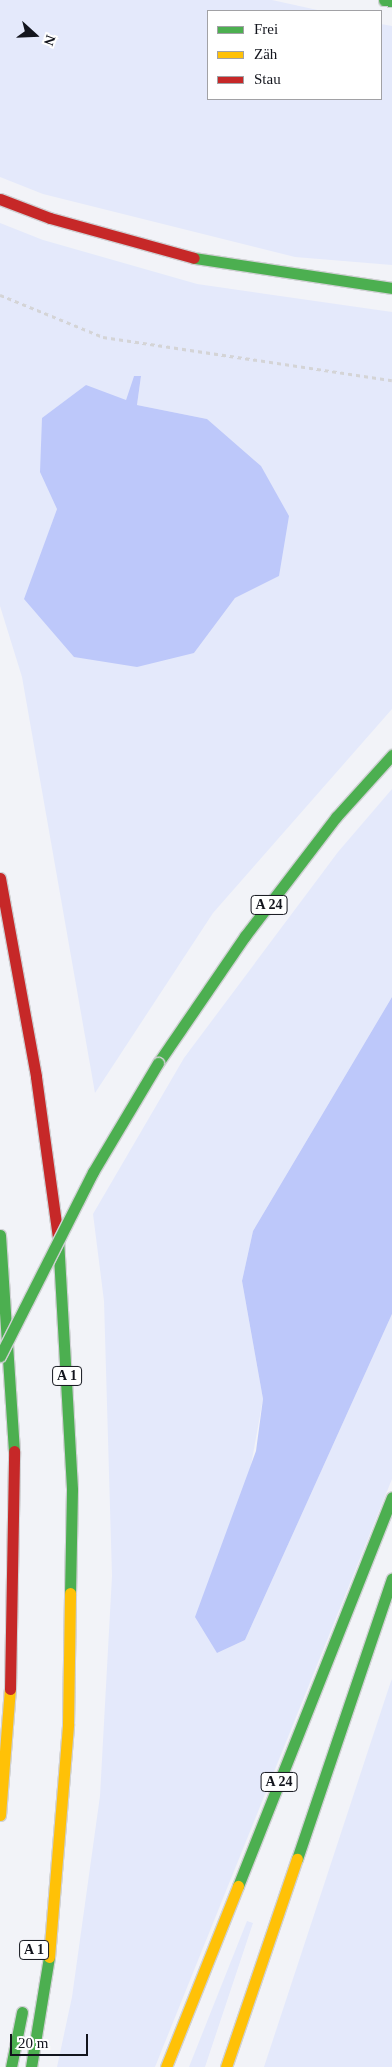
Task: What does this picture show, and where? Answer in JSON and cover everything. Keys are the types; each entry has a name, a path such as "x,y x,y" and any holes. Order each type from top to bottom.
{"highway":[{"path":"384,0 392,1"},
{"path":"0,199 50,218 197,259 392,288"},
{"name":"A 24","path":"0,1356 93,1172 158,1062 251,929 336,817 392,755"},
{"name":"A 1","path":"0,878 36,1077 56,1217 67,1375 72,1490 68,1705 48,1967 31,2067"},
{"path":"0,1235 12,1378 15,1492 9,1724 0,1814"},
{"name":"A 24","path":"166,2067 392,1497"},
{"name":"A 24","path":"226,2067 392,1579"},
{"name":"A 1","path":"38,1931 58,1834"},
{"path":"11,2067 25,1999"}],"path":[{"path":"0,295 103,337 392,380"}],"shaded area":[{"path":"0,0 272,0 317,10 207,10 207,100 382,100 382,24 392,26 392,265 295,257 43,194 0,177"},
{"path":"0,223 43,240 197,284 392,312 392,709 213,913 95,1093 22,677 0,606","holes":["134,376 141,376 137,405 207,419 279,576 235,598 194,653 25,599 57,509 126,400"]},
{"path":"392,789 392,997 253,1231 242,1281 263,1399 217,1653 245,1640 392,1314 392,1479 155,2067 57,2067 72,1997 100,1796 112,1576 104,1301 93,1214 184,1058 338,852"},
{"path":"392,1679 392,2067 264,2067 390,1684"},
{"path":"247,1921 253,1923 205,2067 189,2067"}],"water":[{"path":"134,376 141,376 137,405 207,419 261,466 289,516 279,576 235,598 194,653 137,667 74,657 24,599 57,509 40,472 42,418 86,385 126,400"},
{"path":"392,997 392,1314 245,1640 217,1653 195,1617 256,1451 263,1399 242,1281 253,1231"}],"traffic: fast":[{"path":"384,0 392,1"},
{"path":"194,258 392,288"},
{"path":"158,1063 245,936 336,817 392,755"},
{"path":"0,1356 93,1172 158,1063"},
{"path":"0,1235 14,1451"},
{"path":"58,1238 72,1490 70,1593"},
{"path":"238,1886 392,1497"},
{"path":"297,1859 392,1579"},
{"path":"31,2067 49,1957"},
{"path":"11,2067 22,2012"}],"traffic: slow":[{"path":"49,1957 68,1724 70,1593"},
{"path":"0,1815 10,1689"},
{"path":"226,2067 297,1859"},
{"path":"166,2067 238,1886"}],"traffic: jam":[{"path":"0,199 50,218 194,258"},
{"path":"0,878 36,1077 58,1238"},
{"path":"10,1689 14,1451"}]}
